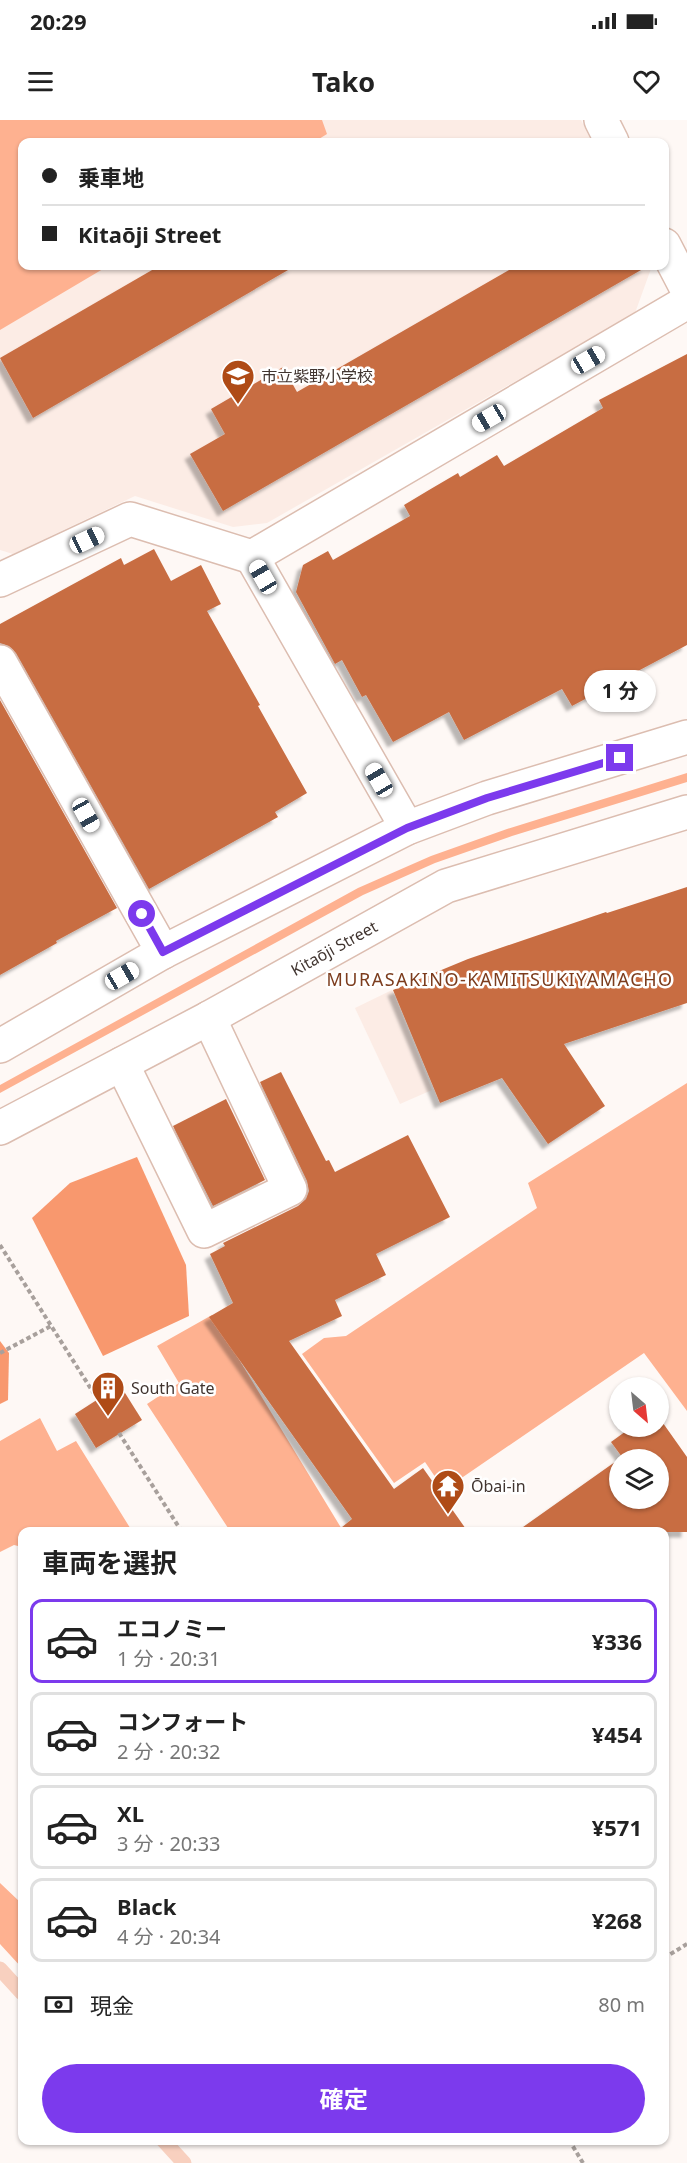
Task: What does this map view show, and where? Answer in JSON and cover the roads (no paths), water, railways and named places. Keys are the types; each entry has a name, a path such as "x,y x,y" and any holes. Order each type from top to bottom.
{"main road":[{"path":"601,120 610,138"},
{"path":"669,255 687,289"},
{"path":"252,557 687,302"},
{"path":"0,580 130,519 252,557 407,828"},
{"path":"0,662 163,952"},
{"path":"0,1046 163,952 407,828 487,798 687,737"},
{"name":"Kitaōji Street","path":"0,1128 209,1018 446,886 687,812"},
{"path":"122,1064 204,1231 290,1189 209,1018"}],"waterway":[{"path":"0,1969 18,1989"},
{"path":"168,2145 184,2163"}],"place":[{"name":"市立紫野小学校","path":"238,405"},
{"name":"South Gate","path":"108,1417"},
{"name":"Ōbai-in","path":"448,1515"}],"district":[{"name":"MURASAKINO-KAMITSUKIYAMACHO","path":"500,980"}]}
